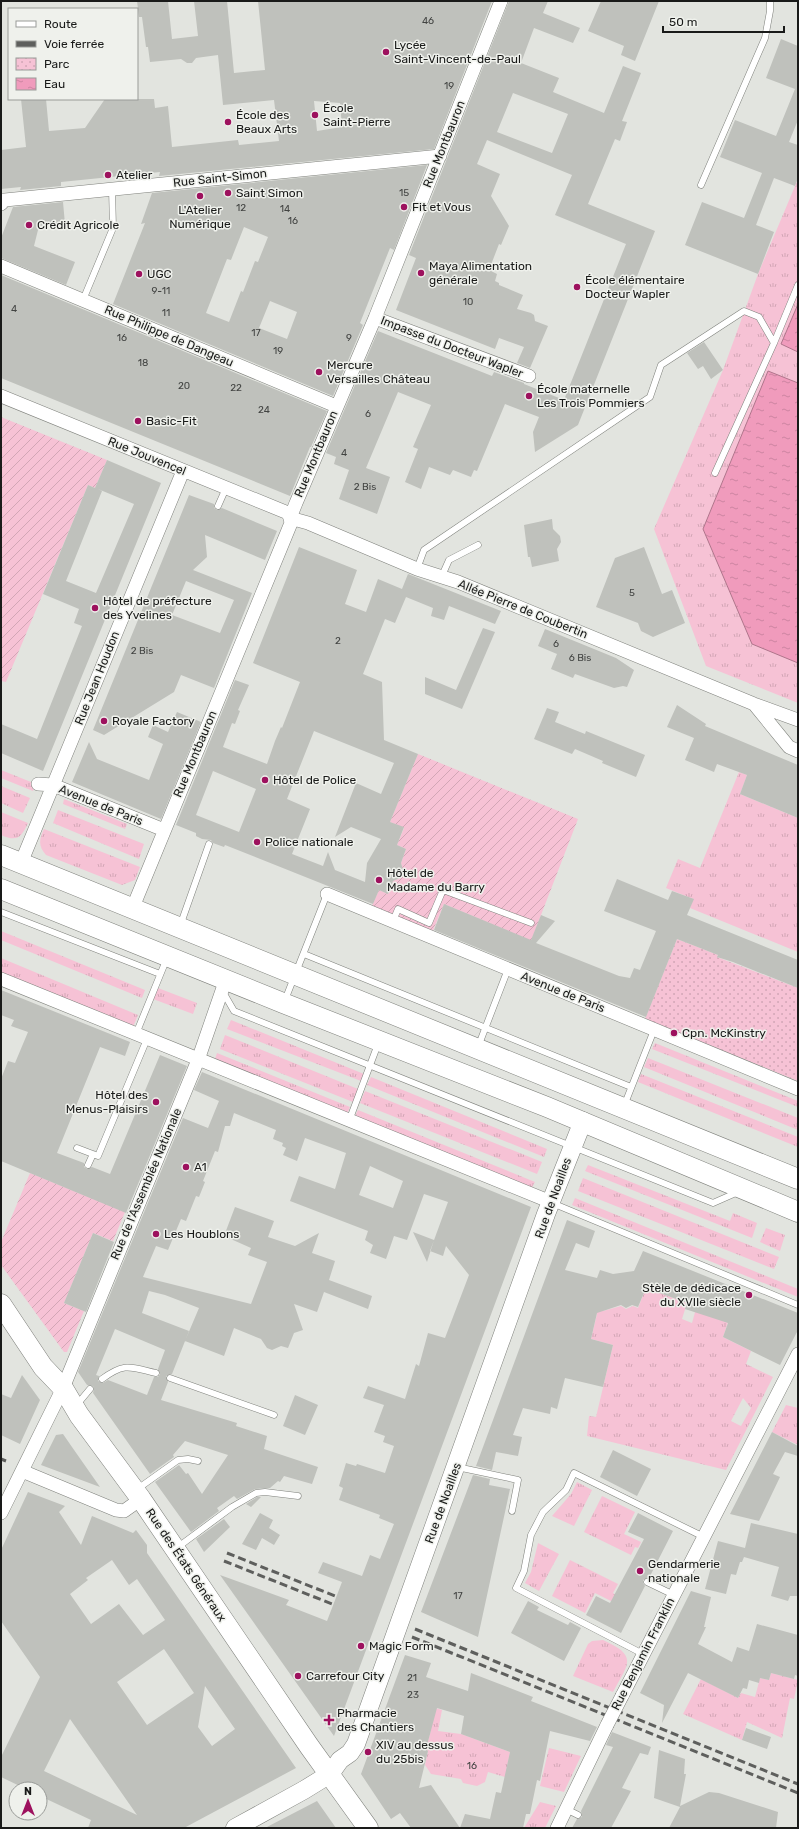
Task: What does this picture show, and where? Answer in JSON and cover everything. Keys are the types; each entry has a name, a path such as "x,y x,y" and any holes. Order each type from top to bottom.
{"main road":[{"path":"1,855 133,907 296,975 798,1179"},
{"path":"21,863 5,891 167,956 224,985 283,1003 583,1122 798,1212"},
{"path":"119,937 133,907"},
{"path":"224,985 238,951"},
{"path":"583,1122 592,1095"},
{"name":"Rue des États Généraux","path":"1,1304 43,1367 63,1388 76,1410 138,1495 368,1828"}],"street":[{"name":"Rue Montbauron","path":"133,907 291,523 290,518 336,406 375,318 501,1"},
{"name":"Rue Saint-Simon","path":"1,204 5,200 440,156"},
{"name":"Rue Philippe de Dangeau","path":"1,266 336,406"},
{"name":"Impasse du Docteur Wapler","path":"375,318 529,376"},
{"name":"Rue Jouvencel","path":"1,396 288,513 290,518"},
{"name":"Rue Jean Houdon","path":"21,863 183,471"},
{"name":"Allée Pierre de Coubertin","path":"290,518 308,523 417,569 441,578 458,582 754,704 798,720"},
{"name":"Allée Pierre de Coubertin","path":"754,704 789,747 798,751"},
{"name":"Avenue de Paris","path":"38,784 53,785 164,830"},
{"name":"Avenue de Paris","path":"327,894 798,1089"},
{"path":"1,979 551,1202"},
{"name":"Rue de l'Assemblée Nationale","path":"1,1513 63,1388 198,1060 224,985"},
{"name":"Rue de Noailles","path":"234,1828 330,1774 340,1760 350,1753 356,1744 551,1202 583,1122"},
{"name":"Rue Benjamin Franklin","path":"557,1828 606,1725 622,1696 638,1651 674,1595 798,1354"},
{"path":"22,1471 116,1510 124,1511 138,1495"}],"lane":[{"path":"701,185 765,38 770,11 770,1"},
{"path":"83,300 113,228 112,189"},
{"path":"715,473 774,343 798,285"},
{"path":"417,569 424,550 650,397 661,365 744,311 759,317 774,343"},
{"path":"218,506 226,488"},
{"path":"441,578 449,560 478,545"},
{"path":"179,927 209,844"},
{"path":"393,921 398,909 429,923 443,890 531,923"},
{"path":"283,1003 296,975 327,894"},
{"path":"1,912 160,974"},
{"path":"304,954 486,1026 631,1087"},
{"path":"77,1148 98,1156 142,1037 160,974 167,956"},
{"path":"478,1049 508,969"},
{"path":"224,985 234,1011 712,1203 745,1190"},
{"path":"624,1108 654,1030"},
{"path":"349,1121 379,1041"},
{"path":"88,1165 93,1154"},
{"path":"551,1202 798,1305"},
{"path":"102,1379 113,1372 128,1366 156,1373"},
{"path":"170,1378 274,1415"},
{"path":"80,1401 90,1389"},
{"path":"138,1495 178,1460 188,1458 198,1461"},
{"path":"455,1467 518,1480 512,1511"},
{"path":"638,1651 516,1588 524,1571 531,1535 543,1512 566,1490 574,1473 704,1537"},
{"path":"175,1549 232,1507 256,1493 266,1492 298,1496"},
{"path":"647,1582 674,1595"},
{"path":"566,1809 578,1816"}],"green space":[{"path":"798,179 798,304 781,344 798,352 798,383 768,371 703,529 752,644 798,663 798,703 706,666 654,529 723,370 758,274"},
{"path":"1,417 107,460 95,488 88,485 6,682 1,681"},
{"path":"418,754 578,819 531,941 444,904 432,933 371,908 379,890 388,894 393,881 400,878 403,871 401,863 406,849 397,845 404,828 390,822"},
{"path":"1,770 36,784 33,791 1,778"},
{"path":"739,772 747,775 740,794 798,818 798,952 690,908 693,899 666,888 678,859 700,868"},
{"path":"1,786 30,798 23,813 1,803"},
{"path":"64,799 127,824 125,829 63,804"},
{"path":"58,810 144,844 139,859 53,823"},
{"path":"1,812 28,823 21,835 11,838 1,835"},
{"path":"44,829 140,867 135,880 122,885 46,855 40,843"},
{"path":"1,931 145,990 142,998 1,940"},
{"path":"677,939 718,955 717,957 798,988 798,1081 645,1019"},
{"path":"1,958 138,1015 133,1027 1,973"},
{"path":"158,988 197,1003 193,1014 153,999"},
{"path":"231,1020 364,1074 361,1081 227,1029"},
{"path":"225,1035 358,1089 353,1102 220,1049"},
{"path":"655,1043 798,1101 798,1107 652,1049"},
{"path":"217,1053 350,1107 347,1114 214,1062"},
{"path":"648,1058 798,1118 798,1130 644,1067"},
{"path":"641,1074 798,1137 798,1147 638,1082"},
{"path":"371,1077 547,1149 544,1157 367,1085"},
{"path":"365,1091 542,1162 537,1174 360,1103"},
{"path":"358,1110 535,1182 531,1189 354,1118"},
{"path":"588,1165 730,1221 733,1213 757,1223 752,1238 585,1171"},
{"path":"30,1173 125,1212 113,1241 93,1233 64,1303 84,1311 67,1352 64,1352 1,1265 1,1242"},
{"path":"583,1178 779,1257 774,1269 578,1191"},
{"path":"575,1198 798,1289 798,1297 572,1205"},
{"path":"766,1228 785,1235 780,1251 760,1242"},
{"path":"646,1288 687,1303 682,1319 692,1323 697,1305 731,1313 723,1337 751,1351 746,1364 773,1377 726,1470 587,1436 589,1416 596,1417 613,1345 591,1339 597,1314 588,1311 599,1298 603,1311 621,1306 626,1309 633,1306 638,1308","holes":["743,1398 751,1408 741,1426 731,1421"]},
{"path":"786,1405 798,1408 798,1445 772,1432"},
{"path":"577,1482 592,1490 574,1526 552,1516 571,1494"},
{"path":"602,1496 635,1512 624,1534 641,1542 638,1548 635,1547 631,1555 584,1532"},
{"path":"538,1543 559,1554 539,1591 525,1583 531,1572"},
{"path":"570,1560 618,1584 613,1593 616,1595 613,1602 595,1593 585,1613 552,1596"},
{"path":"603,1640 622,1651 626,1656 626,1667 613,1692 573,1676 588,1644 592,1641"},
{"path":"771,1673 798,1680 794,1699 790,1698 782,1738 747,1722 742,1740 683,1714 701,1679 738,1698 741,1693 755,1697 760,1678 769,1680"},
{"path":"404,1698 442,1710 438,1731 461,1734 510,1752 505,1777 488,1772 485,1782 477,1786 463,1783 461,1779 431,1774 425,1765 428,1751 426,1749 431,1730 419,1726"},
{"path":"549,1748 581,1756 564,1792 540,1786"},
{"path":"540,1802 556,1806 545,1828 524,1828"}],"water":[{"path":"798,304 798,352 781,344"},
{"path":"768,371 798,383 798,663 752,644 703,529"}],"building":[{"path":"137,1 168,1 172,39 198,36 194,1 227,1 234,73 265,70 258,1 492,1 434,149 159,176 160,172 61,182 61,186 20,190 21,187 1,189 1,150 26,147 21,100 46,100 49,131 85,128 104,100 154,99 155,108 168,106 172,147 238,140 239,145 279,141 274,100 223,105 218,55 196,58 192,63 187,63 181,59 150,62 148,47 146,47 142,17 139,17","holes":["314,101 340,103 342,127 317,131"]},
{"path":"509,1 548,1 543,13 580,28 573,43 534,28 521,63 559,78 553,92 604,113 623,66 641,73 622,121 627,122 620,141 615,139 588,204 655,231 578,425 535,452 533,432 539,417 505,404 477,471 474,470 471,477 453,470 450,475 429,467 421,489 405,482 418,449 413,447 431,405 398,392 366,468 390,477 377,514 339,499 349,470 334,464 336,457 326,453 378,331 492,376 494,372 564,400 626,244 555,215 572,175 487,140 477,164 500,174 491,196 509,226 501,245 499,244 489,270 497,274 495,281 499,283 499,285 523,295 517,309 531,313 534,315 535,321 548,326 530,368 517,363 524,347 499,338 495,349 396,310 416,258 409,255","holes":["513,93 568,114 552,153 497,132"]},
{"path":"601,1 659,1 635,61 621,55 624,46 588,31"},
{"path":"781,39 798,46 798,120 789,142 798,145 798,178 795,186 774,178 756,225 774,232 758,274 685,245 702,202 744,218 762,173 720,157 735,120 776,136 795,89 766,78"},
{"path":"427,165 394,250 390,248 360,323 363,325 333,396 113,304 145,223 141,224 152,193","holes":["244,227 268,237 258,262 255,261 243,292 241,291 229,322 206,313 227,259 231,260","270,301 297,312 287,339 259,328"]},
{"path":"63,202 65,224 39,226 34,246 75,262 66,285 1,258 1,238 13,207"},
{"path":"1,275 327,411 310,447 290,496 1,378"},
{"path":"704,342 723,370 711,379 703,366 698,369 687,353"},
{"name":"Hôtel de préfecture des Yvelines","path":"107,460 161,483 43,771 1,753 1,724 37,739 82,626 74,623 79,609 43,594 88,485 95,488","holes":["98,489 134,504 96,593 66,581 102,491"]},
{"path":"189,495 214,504 214,508 217,510 222,508 277,531 265,560 205,535 207,557 193,570 252,593 214,688 181,675 174,692 104,735 93,730","holes":["186,581 234,600 220,633 172,615"]},
{"path":"552,519 553,529 560,536 561,542 557,549 559,561 532,567 530,557 528,557 524,525"},
{"path":"299,547 357,570 345,604 366,612 378,579 402,589 408,574 501,611 495,624 449,606 444,620 431,616 433,608 406,597 395,623 385,619 363,674 382,682 384,740 418,754 390,822 404,827 397,845 406,849 401,863 403,870 400,878 393,881 388,894 379,890 373,904 225,845 224,847 213,843 211,840 202,839 196,836 196,833 176,825 235,680 249,685 238,710 240,711 235,724 232,723 223,747 267,764 300,682 253,663","holes":["314,731 394,763 381,794 356,783 335,837 351,827 381,839 367,863 365,882 335,870 328,852 323,866 292,854 310,809 287,799","213,771 256,789 239,832 196,815"]},
{"path":"644,547 662,594 672,590 685,623 653,637 641,631 638,623 596,607 615,558"},
{"path":"483,628 495,632 462,709 425,694 425,677 456,690"},
{"path":"545,629 616,658 634,670 627,687 623,686 614,688 575,674 573,678 551,669 557,654 538,646"},
{"path":"677,705 706,724 705,726 798,765 798,818 740,794 747,775 717,764 714,772 685,760 694,738 667,727"},
{"path":"547,708 559,712 555,722 585,734 586,731 645,755 636,777 602,763 603,761 575,749 572,754 534,739"},
{"path":"177,712 201,722 161,819 72,782 89,742 97,759 149,780 163,744 148,737 153,725 168,732"},
{"path":"617,879 668,900 672,891 694,899 687,915 798,960 798,988 717,957 718,955 677,939 646,1017 434,930 444,904 531,940 541,915 555,921 536,943 619,976 630,978 634,968 640,970 656,931 604,911"},
{"path":"1,990 130,1042 125,1056 100,1047 57,1153 84,1163 84,1167 87,1169 92,1167 110,1174 160,1055 187,1066 126,1213 1,1161 1,1079 8,1061 15,1063 28,1032 11,1026 14,1020 1,1015"},
{"path":"202,1072 531,1207 334,1736 220,1575 289,1600 286,1605 327,1621 342,1582 318,1573 323,1562 362,1576 370,1555 380,1559 394,1524 379,1518 380,1515 339,1500 343,1488 339,1486 346,1463 356,1466 357,1464 385,1473 394,1446 383,1442 385,1436 374,1432 384,1405 363,1398 368,1386 405,1399 416,1364 419,1366 428,1333 445,1338 469,1275 446,1246 443,1256 430,1251 448,1202 424,1194 407,1240 394,1236 386,1259 370,1253 373,1245 365,1240 368,1231 290,1201 299,1176 335,1189 346,1153 305,1138 297,1161 283,1155 286,1148 282,1146 283,1143 273,1139 276,1130 234,1113 230,1126 225,1126 218,1152 215,1151 203,1181 205,1182 199,1197 196,1196 186,1221 181,1219 168,1250 156,1246 143,1277 251,1304 267,1262 248,1255 251,1248 224,1236 235,1207 274,1221 268,1237 295,1246 319,1233 312,1253 335,1261 329,1280 372,1296 368,1309 324,1292 317,1312 294,1304 303,1330 294,1333 288,1348 281,1346 272,1350 267,1348 261,1339 234,1328 224,1356 185,1341 172,1374 166,1376 168,1382 161,1400 237,1423 236,1426 267,1436 264,1449 318,1467 312,1484 284,1476 280,1482 278,1481 270,1488 255,1489 237,1499 234,1496 217,1508 219,1511 191,1532 155,1482 179,1465 186,1474 188,1473 202,1494 228,1455 185,1441 173,1455 174,1457 150,1474 93,1393 93,1386 87,1385 78,1372 183,1118 208,1128 219,1101 194,1090","holes":["370,1166 403,1181 393,1208 359,1195","149,1291 165,1295 199,1308 186,1339 189,1331 142,1313","115,1329 165,1350 158,1369 160,1374 158,1377 154,1377 147,1395 108,1380 103,1383 98,1381 99,1376 96,1375"]},
{"path":"567,1220 595,1231 589,1248 576,1243 565,1270 597,1278 600,1270 613,1274 634,1271 643,1251 798,1313 798,1330 780,1365 723,1337 728,1323 685,1309 687,1303 646,1288 638,1307 632,1305 626,1308 621,1305 597,1313 591,1339 613,1345 603,1387 565,1378 557,1409 551,1407 550,1414 523,1408 513,1435 522,1437 518,1456 496,1452 492,1470 476,1466"},
{"path":"413,1232 434,1240 427,1262"},
{"path":"93,1233 114,1242 86,1312 64,1303"},
{"path":"22,1375 40,1400 20,1444 1,1435 1,1394 11,1398"},
{"path":"295,1395 318,1405 305,1435 283,1426"},
{"path":"772,1432 798,1446 798,1456 785,1452 773,1474 780,1477 759,1521 730,1514"},
{"path":"63,1434 100,1487 41,1465 56,1435"},
{"path":"613,1450 651,1469 637,1496 600,1477"},
{"path":"473,1475 490,1479 489,1485 510,1489 478,1637 421,1612"},
{"path":"28,1492 65,1506 59,1512 81,1545 92,1516 133,1533 136,1530 147,1545 147,1553 296,1768 184,1828 88,1828 91,1820 48,1800 48,1781 9,1781 1,1777 1,1757 40,1677 1,1621 1,1550","holes":["112,1560 129,1585 137,1579 165,1620 143,1635 119,1604 91,1624 70,1594 88,1580 86,1578","164,1649 194,1693 147,1725 117,1682","205,1686 235,1729 212,1746 198,1727","70,1719 137,1815 44,1771"]},
{"path":"257,1497 261,1497 251,1507 246,1504"},
{"path":"260,1513 273,1520 269,1528 280,1535 274,1545 262,1538 256,1550 242,1544"},
{"name":"Gendarmerie nationale","path":"638,1513 673,1531 649,1578 643,1580 645,1586 621,1633 586,1615 596,1596 610,1603 644,1539 628,1532"},
{"path":"224,1519 230,1527 204,1552 196,1539"},
{"path":"751,1523 798,1534 798,1596 790,1596 788,1601 771,1596 779,1567 744,1557 742,1562 740,1562 736,1575 731,1574 726,1594 705,1589 718,1541 745,1548"},
{"path":"691,1591 711,1597 704,1627 706,1627 698,1644 732,1662 737,1647 749,1651 757,1624 798,1635 798,1676 795,1675 794,1679 771,1673 769,1680 760,1678 759,1683 749,1680 747,1689 743,1688 738,1698 688,1673 662,1723 664,1705 640,1693"},
{"path":"528,1601 539,1607 537,1610 568,1625 570,1622 581,1628 564,1661 511,1633"},
{"path":"405,1655 431,1663 426,1677 468,1691 471,1673 533,1697 531,1701 597,1727 590,1741 550,1731 540,1781 537,1780 530,1814 526,1814 523,1828 460,1828 411,1828 400,1813 391,1819 361,1774","holes":["437,1708 464,1716 461,1734 510,1752 501,1793 496,1792 490,1819 465,1814 460,1828 431,1785 419,1788 428,1751 426,1749"]},
{"path":"746,1728 771,1737 767,1749 742,1740"},
{"path":"612,1732 651,1747 648,1755 640,1753 622,1788 631,1791 611,1828 572,1828 577,1819 582,1817 581,1811 613,1747 606,1745"},
{"path":"659,1750 685,1759 684,1774 686,1774 680,1806 709,1792 719,1793 778,1812 776,1828 669,1828 680,1807 654,1798"},
{"path":"317,1801 336,1828 265,1828"}],"railway":[{"path":"1,1459 6,1461"},
{"path":"227,1553 335,1596"},
{"path":"224,1561 332,1604"},
{"path":"415,1629 798,1784"},
{"path":"412,1637 798,1793"}],"place":[{"name":"Lycée Saint-Vincent-de-Paul","path":"386,52"},
{"name":"École Saint-Pierre","path":"315,115"},
{"name":"École des Beaux Arts","path":"228,122"},
{"name":"Atelier","path":"108,175"},
{"name":"Saint Simon","path":"228,193"},
{"name":"L'Atelier Numérique","path":"200,196"},
{"name":"Fit et Vous","path":"404,207"},
{"name":"Crédit Agricole","path":"29,225"},
{"name":"Maya Alimentation générale","path":"421,273"},
{"name":"UGC","path":"139,274"},
{"name":"École élémentaire Docteur Wapler","path":"577,287"},
{"name":"Mercure Versailles Château","path":"319,372"},
{"name":"École maternelle Les Trois Pommiers","path":"529,396"},
{"name":"Basic-Fit","path":"138,421"},
{"name":"Hôtel de préfecture des Yvelines","path":"95,608"},
{"name":"Royale Factory","path":"104,721"},
{"name":"Hôtel de Police","path":"265,780"},
{"name":"Police nationale","path":"257,842"},
{"name":"Hôtel de Madame du Barry","path":"379,880"},
{"name":"Cpn. McKinstry","path":"674,1033"},
{"name":"Hôtel des Menus-Plaisirs","path":"156,1102"},
{"name":"A1","path":"186,1167"},
{"name":"Les Houblons","path":"156,1234"},
{"name":"Stèle de dédicace du XVIIe siècle","path":"749,1295"},
{"name":"Gendarmerie nationale","path":"640,1571"},
{"name":"Magic Form","path":"361,1646"},
{"name":"Carrefour City","path":"298,1676"},
{"name":"Pharmacie des Chantiers","path":"329,1720"},
{"name":"XIV au dessus du 25bis","path":"368,1752"}]}
